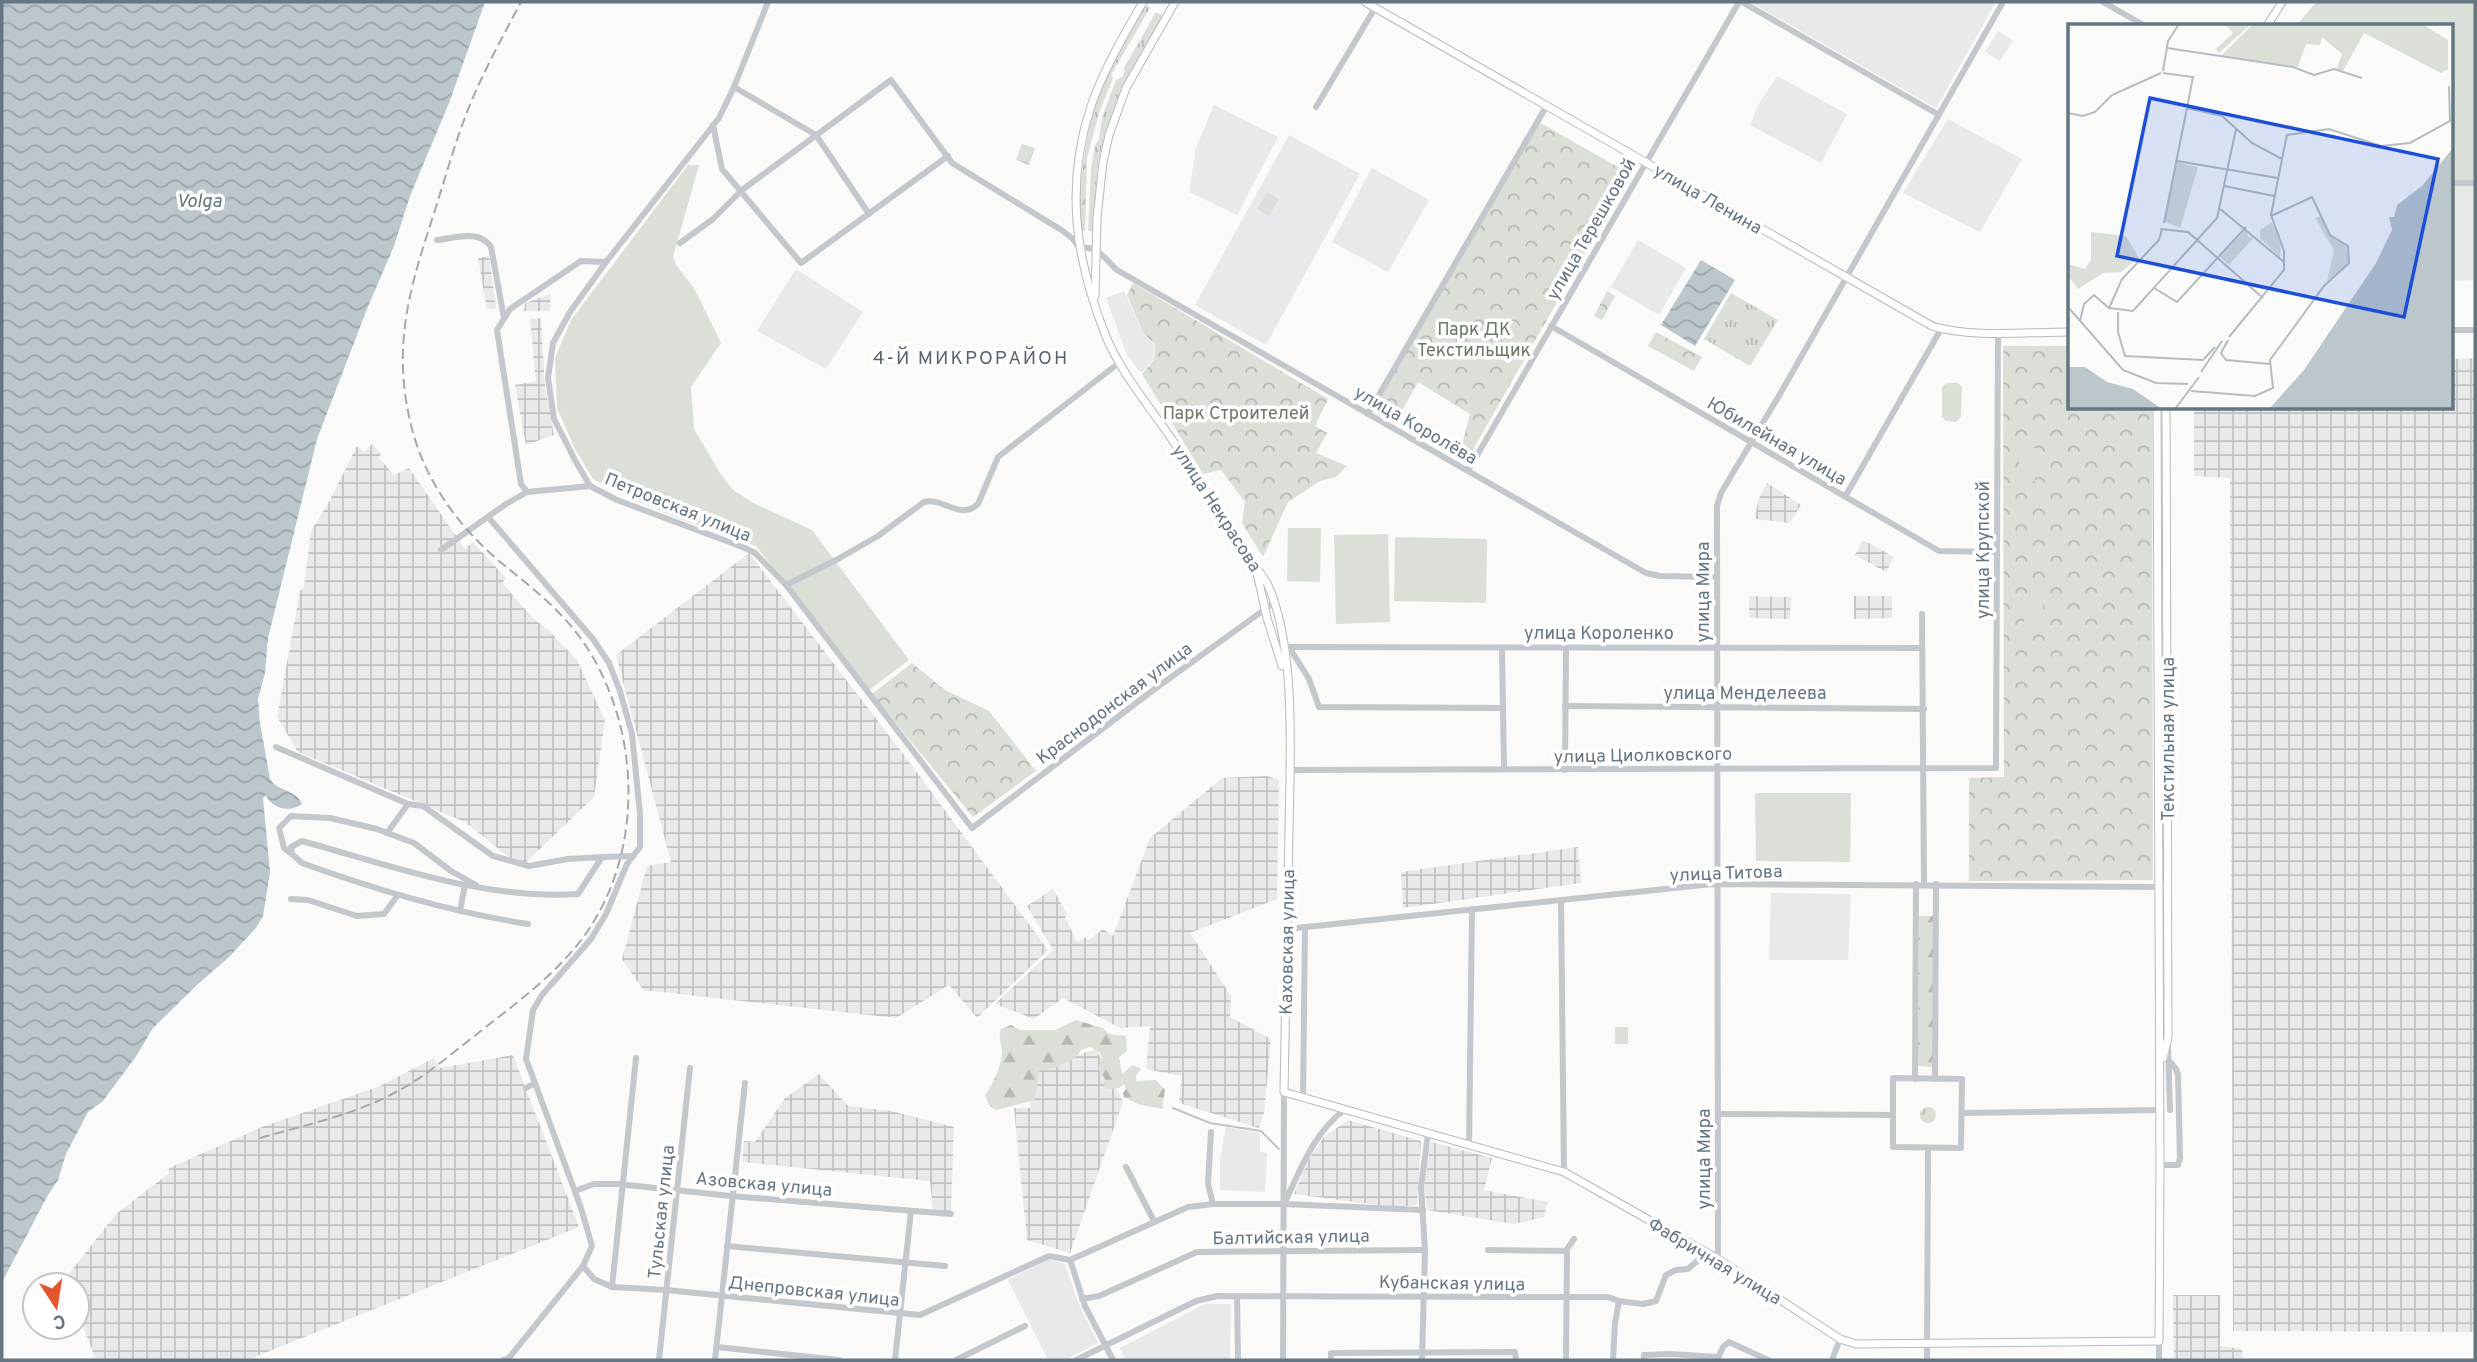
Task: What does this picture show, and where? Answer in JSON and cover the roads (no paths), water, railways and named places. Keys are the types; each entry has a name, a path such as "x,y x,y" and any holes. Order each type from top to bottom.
{"main road":[{"name":"улица Некрасова","path":"1143,2 1101,80 1084,133 1077,177 1076,223 1083,266 1105,334 1120,362 1255,566 1275,602"},
{"name":"улица Некрасова","path":"1096,306 1100,186 1109,135 1126,88 1175,2"},
{"name":"улица Ленина","path":"1365,2 1941,329 2068,332"},
{"path":"2268,24 2282,2"},
{"name":"Текстильная улица","path":"2157,410 2159,887 2164,1045 2160,1068"},
{"name":"Текстильная улица","path":"2159,1341 2160,1068 2164,1045 2169,887 2166,410"},
{"name":"Каховская улица","path":"1255,566 1265,609 1283,647"},
{"name":"Каховская улица","path":"1275,602 1283,647 1290,728 1284,1092"},
{"name":"Фабричная улица","path":"1284,1092 1564,1172 1718,1259 1840,1339 1856,1344 2159,1341"}],"street":[{"name":"Петровская улица","path":"768,2 734,87 713,125 606,262 552,343 548,364 554,419 590,485 617,500 755,553 786,585 972,828"},
{"path":"1316,107 1354,41 1384,2"},
{"path":"1740,2 1939,115"},
{"name":"улица Терешковой","path":"1468,471 1740,2"},
{"name":"улица Мира","path":"1718,1259 1717,506 1721,493 2003,2"},
{"path":"2103,2 2142,24"},
{"path":"680,243 713,219 742,190 891,80 952,163 1063,232 1073,239 1080,249 1088,246 1096,249"},
{"path":"734,87 816,135 869,214"},
{"path":"1368,414 1547,105"},
{"path":"713,125 722,169 801,263 948,156"},
{"path":"2452,183 2475,183"},
{"path":"438,240 478,235 486,238 491,247 504,318"},
{"name":"улица Королёва","path":"1096,249 1112,265 1646,573 1716,578"},
{"path":"527,492 521,484 497,330 510,309 581,261 606,262"},
{"path":"1083,266 1112,265"},
{"name":"Юбилейная улица","path":"1551,326 1939,551 1996,552"},
{"path":"1845,497 1941,329"},
{"path":"2452,330 2475,330"},
{"name":"улица Крупской","path":"1996,768 1998,332"},
{"path":"786,585 878,536 924,502 932,501 964,512 972,509 978,504 998,457 1120,362"},
{"path":"441,550 527,492 590,485"},
{"path":"489,518 593,639 610,663 623,702 635,755 640,814 639,847 592,939 542,995 533,1010 526,1059 575,1191 592,1246 583,1266 506,1360"},
{"name":"Краснодонская улица","path":"972,828 1152,691 1275,602"},
{"path":"1915,1079 1924,709 1922,614"},
{"path":"1283,647 1309,679 1319,707 1502,708"},
{"name":"улица Короленко","path":"1283,647 1922,648"},
{"path":"1502,648 1504,769"},
{"path":"1565,770 1566,649"},
{"name":"улица Менделеева","path":"1565,706 1718,705 1924,709"},
{"path":"276,747 408,804 423,806 493,856 529,866 568,859 633,856"},
{"name":"улица Циолковского","path":"1289,769 1996,768"},
{"path":"387,832 408,804"},
{"path":"480,888 451,871 414,843 387,832 330,818 291,816 279,828 284,848 302,863 397,896 528,924"},
{"path":"292,854 291,847 302,841 465,885 506,893 549,895 578,894 602,857"},
{"name":"улица Титова","path":"1287,929 1717,884 2169,887"},
{"path":"1935,1079 1936,884"},
{"path":"460,911 465,885"},
{"path":"291,899 309,900 357,916 384,914 397,896"},
{"path":"1561,900 1564,1172"},
{"path":"1469,1146 1472,909"},
{"path":"1303,1098 1305,927"},
{"path":"2164,1045 2170,1063 2170,1110"},
{"path":"2160,1165 2178,1165 2180,1153 2178,1075 2164,1056"},
{"path":"583,1266 594,1279 612,1287 636,1058"},
{"name":"Тульская улица","path":"659,1360 690,1068"},
{"path":"1893,1079 1935,1079 1962,1079 1961,1148 1893,1147 1893,1079"},
{"path":"526,1088 535,1083"},
{"path":"715,1360 745,1083"},
{"name":"Каховская улица","path":"1284,1092 1284,1204"},
{"path":"1962,1114 2160,1110"},
{"path":"1283,1360 1284,1204 1312,1145 1324,1128 1344,1111"},
{"path":"1719,1115 1893,1115"},
{"path":"1211,1132 1208,1184 1213,1204"},
{"path":"1422,1356 1425,1250 1421,1187 1428,1134"},
{"path":"1927,1360 1928,1147"},
{"path":"1126,1167 1154,1221"},
{"name":"Азовская улица","path":"575,1191 594,1184 621,1184 951,1214"},
{"name":"Днепровская улица","path":"612,1287 920,1315 1049,1256 1069,1260 1178,1210 1213,1204 1284,1204 1423,1210"},
{"path":"895,1360 911,1211"},
{"path":"1566,1360 1567,1251 1574,1238"},
{"path":"727,1246 945,1266"},
{"name":"Балтийская улица","path":"1082,1299 1099,1296 1197,1252 1425,1250"},
{"path":"1488,1250 1567,1251"},
{"name":"Кубанская улица","path":"1076,1360 1196,1301 1217,1296 1608,1297 1643,1304 1656,1301 1666,1275 1676,1270 1688,1269 1706,1253"},
{"path":"1069,1260 1082,1299 1113,1360"},
{"path":"1237,1296 1238,1360"},
{"path":"1613,1360 1619,1301"},
{"path":"956,1360 1025,1326"},
{"path":"1832,1360 1840,1339"},
{"name":"Текстильная улица","path":"2159,1341 2159,1360"},
{"path":"1644,1360 1644,1355 1670,1354 1718,1358 1729,1342 1768,1360"},
{"path":"716,1347 839,1360"},
{"path":"1331,1360 1331,1353 1422,1356 1516,1352 1516,1360"}],"water":[{"name":"Volga","path":"2,2 485,2 449,103 410,196 394,246 317,439 268,638 265,673 258,699 270,779 296,796 302,804 287,809 272,804 266,795 263,798 270,872 263,916 256,928 229,957 153,1028 103,1101 88,1112 66,1154 58,1180 2,1282"},
{"path":"1701,260 1735,280 1695,346 1661,325"}],"waterway":[{"path":"1173,1108 1210,1123 1261,1131 1279,1149"}],"railway":[{"path":"260,1138 346,1113 396,1092 438,1065 528,994 574,949 597,916 614,879 624,840 628,799 626,759 619,719 605,681 577,633 546,600 484,547 444,500 424,464 411,425 405,395 404,340 419,262 467,112 521,2"}],"district":[{"name":"4-Й МИКРОРАЙОН","path":"971,357"}],"park label":[{"name":"Парк ДК Текстильщик","path":"1474,339"},
{"name":"Парк Строителей","path":"1236,413"}]}
